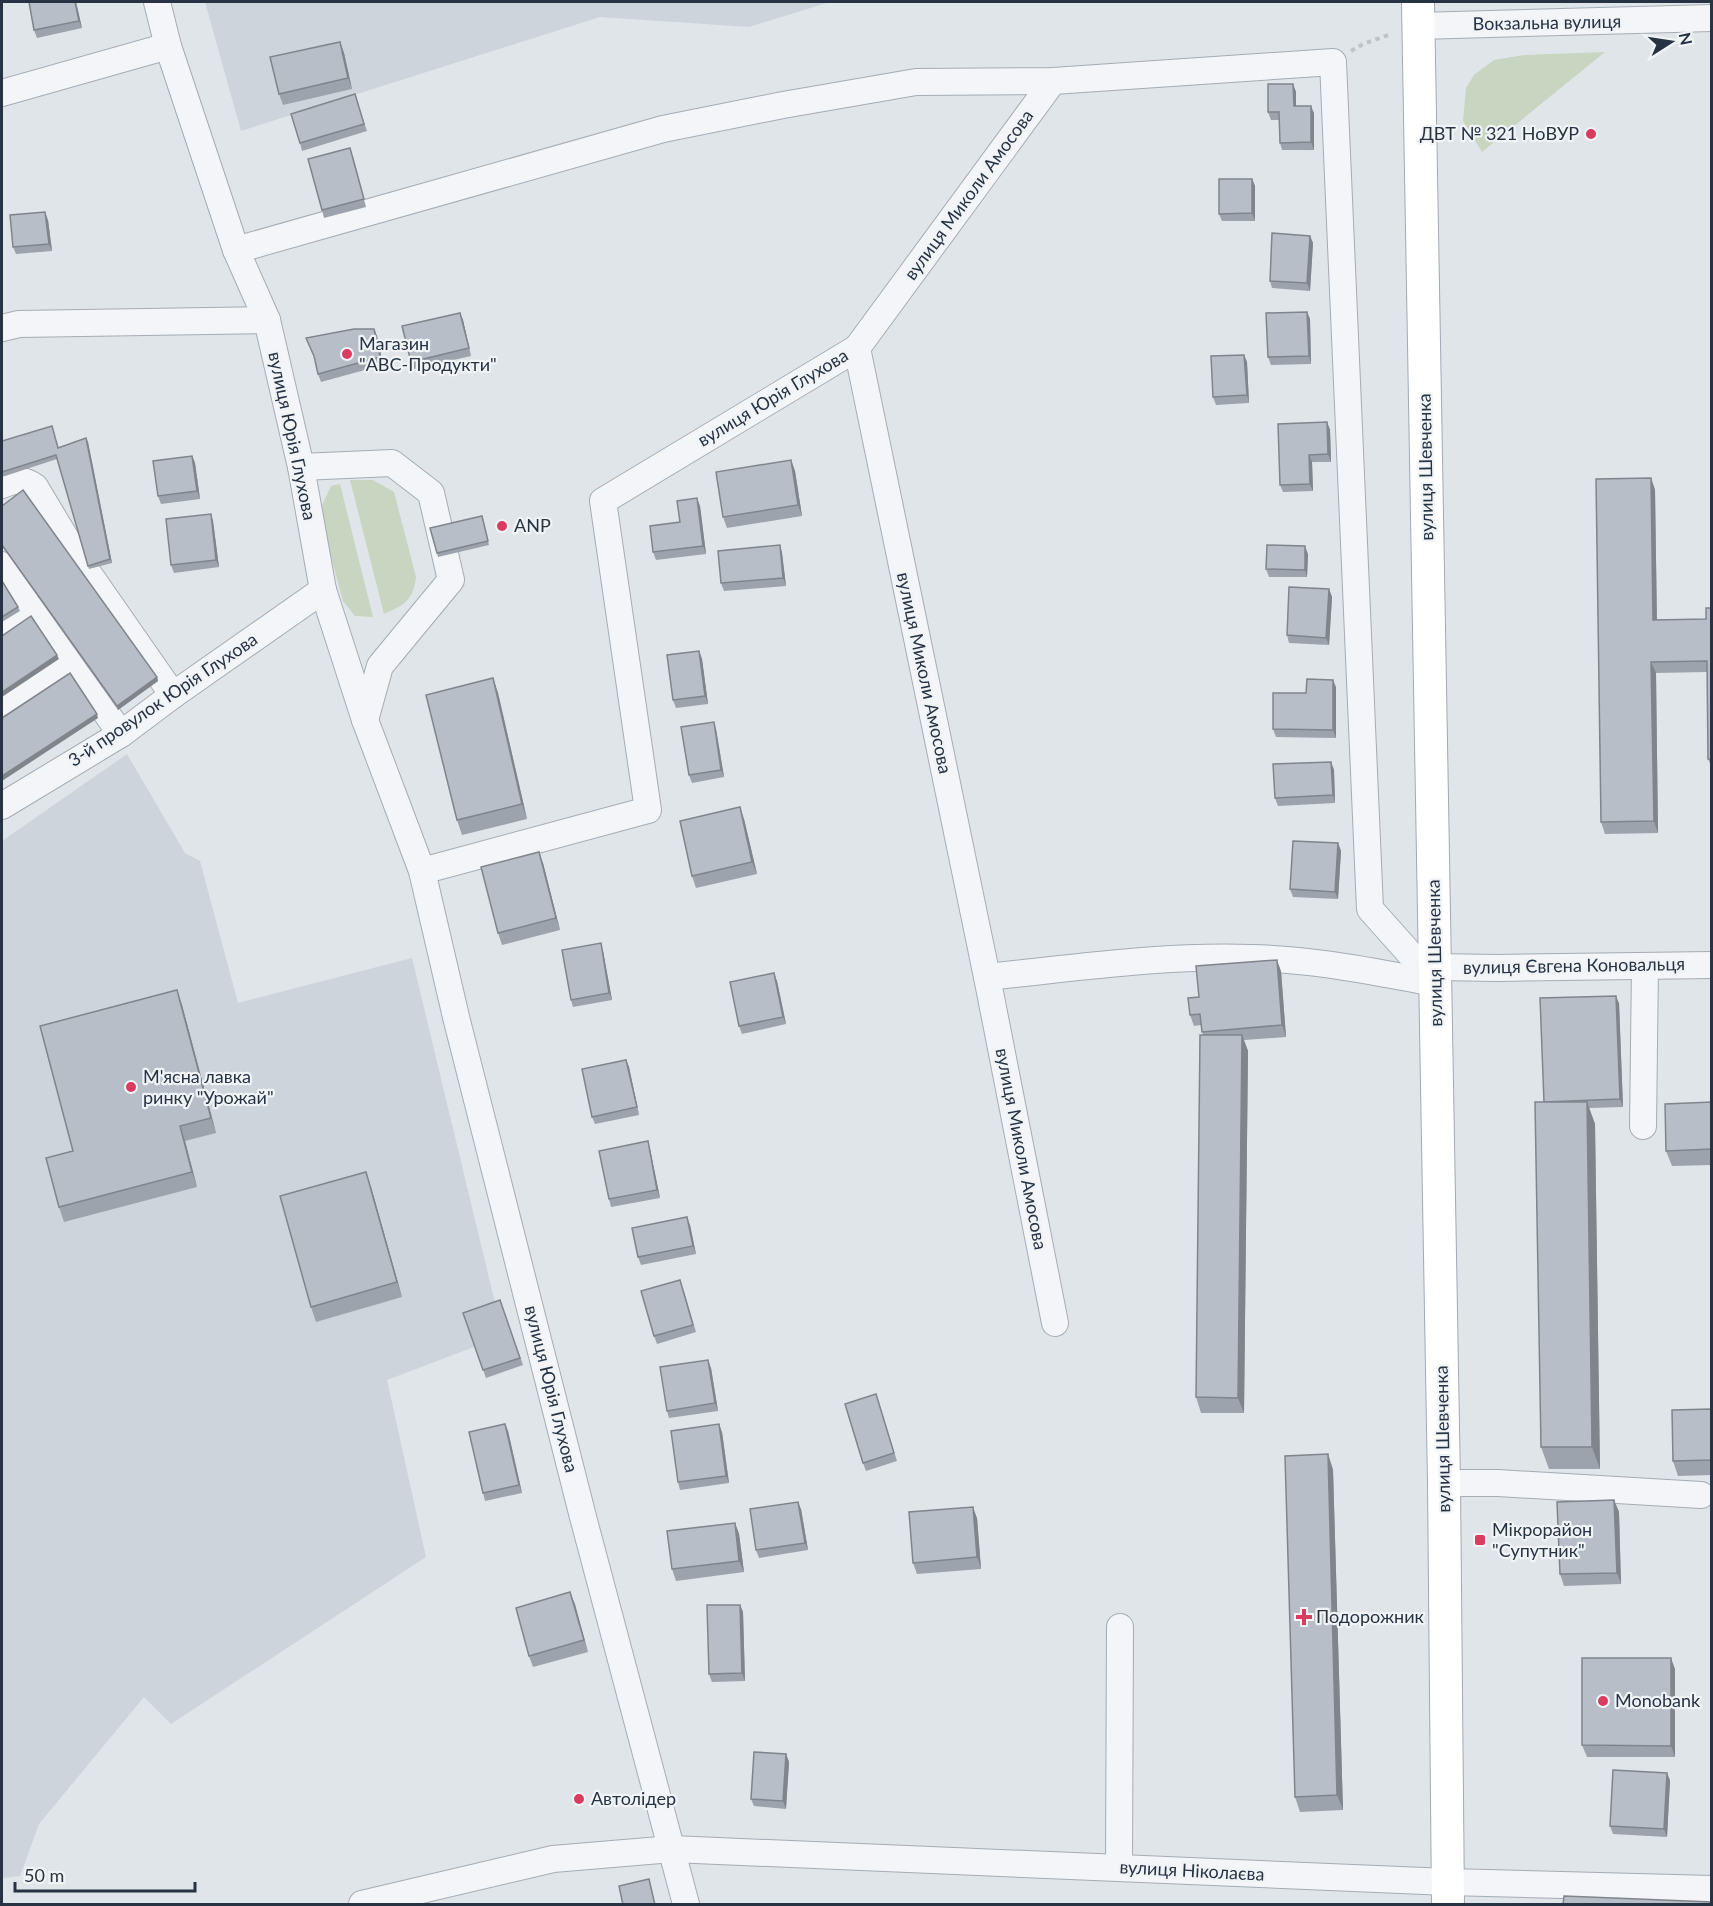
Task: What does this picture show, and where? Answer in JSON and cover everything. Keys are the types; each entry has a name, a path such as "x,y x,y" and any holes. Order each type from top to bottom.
{"main road":[{"name":"вулиця Шевченка","path":"1418,14 1436,975 1448,1893"}],"street":[{"name":"вулиця Юрія Глухова","path":"157,2 168,46 236,250 267,320 301,467 323,590 364,720 422,871 456,1017 583,1516 686,1905"},
{"name":"Вокзальна вулиця","path":"1418,14 1712,18"},
{"path":"2,93 168,46"},
{"path":"236,250 663,129 916,82 1053,81 1333,62 1370,909 1436,975"},
{"name":"вулиця Миколи Амосова","path":"1053,81 857,348 987,977 1055,1323"},
{"path":"2,328 19,324 267,320"},
{"name":"вулиця Юрія Глухова","path":"422,871 648,810 603,501 857,348"},
{"path":"301,467 392,463 431,493 451,580 380,666 364,720"},
{"path":"2,485 17,479 27,481 35,487 77,557 173,695"},
{"path":"2,566 121,734"},
{"name":"3-й провулок Юрія Глухова","path":"2,806 121,734 323,590"},
{"path":"2,631 34,610"},
{"path":"2,708 71,663"},
{"name":"вулиця Євгена Коновальця","path":"987,977 1151,960 1242,957 1436,975 1712,965"},
{"path":"1642,1126 1645,966"},
{"path":"1444,1483 1498,1483 1701,1495"},
{"path":"1119,1868 1120,1627"},
{"name":"вулиця Ніколаєва","path":"362,1905 553,1859 672,1849 1119,1868 1448,1893 1712,1889"}],"path":[{"path":"1333,62 1418,14"}],"shaded area":[{"path":"205,2 830,2 749,27 600,17 241,131"},
{"path":"127,754 185,853 200,861 238,1003 412,958 503,1336 387,1380 426,1557 171,1724 144,1697 39,1824 20,1876 2,1878 2,841"}],"green space":[{"path":"1605,52 1482,152 1463,121 1466,88 1474,75 1494,60 1524,55"},
{"path":"350,480 373,480 394,492 416,577 410,597 397,608 384,614"},
{"path":"340,484 373,617 355,616 343,601 319,512 331,486"}],"building":[{"path":"29,2 75,2 79,21 34,30"},
{"path":"340,42 348,78 279,94 270,57"},
{"path":"1268,84 1293,84 1294,106 1311,106 1311,142 1280,143 1279,112 1268,112"},
{"path":"355,94 364,124 300,143 291,114"},
{"path":"350,148 364,199 322,210 308,159"},
{"path":"1219,179 1252,179 1252,213 1219,214"},
{"path":"45,212 49,244 13,247 10,215"},
{"path":"1272,233 1310,236 1307,283 1270,281"},
{"path":"1307,312 1309,356 1268,357 1266,313"},
{"path":"460,313 469,348 411,362 402,326"},
{"name":"Магазин \"ABC-Продукти\"","path":"354,329 374,329 380,357 318,374 314,356 306,338"},
{"path":"1244,355 1247,395 1213,397 1211,356"},
{"path":"1327,422 1328,454 1309,455 1310,484 1280,485 1278,424"},
{"path":"52,426 58,448 86,438 110,559 88,566 56,455 2,472 2,441"},
{"path":"192,456 197,491 158,496 153,461"},
{"path":"791,460 798,505 723,517 716,472"},
{"path":"1651,478 1653,620 1706,619 1706,608 1712,608 1712,759 1708,759 1707,661 1651,662 1654,821 1601,822 1596,479"},
{"path":"23,490 157,677 117,706 2,545 2,506"},
{"path":"697,498 703,546 653,552 650,526 680,522 677,501"},
{"path":"211,514 216,560 171,565 166,519"},
{"path":"482,516 488,541 437,553 430,528"},
{"path":"780,545 783,578 721,583 718,551"},
{"path":"1267,545 1305,546 1305,570 1266,569"},
{"path":"2,581 18,607 2,617"},
{"path":"1289,587 1329,589 1326,638 1287,635"},
{"path":"31,616 57,655 2,692 2,636"},
{"path":"699,651 705,696 673,700 667,655"},
{"path":"70,673 97,714 2,776 2,718"},
{"path":"493,678 522,804 457,820 426,695"},
{"path":"1307,679 1333,680 1333,730 1273,729 1273,693 1306,693"},
{"path":"714,722 721,770 689,775 681,727"},
{"path":"1331,762 1333,795 1275,798 1273,764"},
{"path":"740,807 752,862 692,876 680,821"},
{"path":"1293,841 1338,843 1335,892 1290,889"},
{"path":"539,852 556,918 498,933 481,867"},
{"path":"601,943 609,993 571,1000 562,950"},
{"path":"1277,960 1282,1025 1202,1032 1200,1014 1190,1015 1188,998 1199,997 1196,966"},
{"path":"774,973 783,1017 739,1026 730,982"},
{"name":"М'ясна лавка ринку \"Урожай\"","path":"177,990 211,1118 180,1126 192,1172 59,1207 46,1158 73,1151 40,1026"},
{"path":"1616,996 1620,1099 1544,1102 1540,998"},
{"path":"1200,1035 1242,1035 1238,1398 1196,1397"},
{"path":"626,1060 637,1107 592,1117 582,1069"},
{"path":"1535,1102 1587,1102 1592,1447 1541,1447"},
{"path":"1712,1102 1712,1149 1666,1151 1665,1104"},
{"path":"648,1141 657,1190 609,1199 599,1151"},
{"path":"366,1172 397,1282 311,1307 280,1196"},
{"path":"687,1217 693,1246 638,1257 632,1228"},
{"path":"680,1280 693,1325 654,1336 641,1291"},
{"path":"500,1300 520,1358 483,1370 463,1313"},
{"path":"708,1360 715,1403 667,1411 660,1367"},
{"path":"876,1394 894,1453 863,1463 845,1404"},
{"path":"1712,1409 1712,1460 1673,1461 1672,1410"},
{"path":"505,1424 519,1485 483,1493 469,1432"},
{"path":"719,1424 726,1476 678,1482 671,1431"},
{"path":"1328,1454 1337,1795 1295,1797 1285,1456"},
{"path":"1614,1500 1617,1573 1560,1574 1557,1502"},
{"path":"798,1502 805,1543 756,1550 750,1509"},
{"path":"973,1507 977,1557 913,1563 909,1512"},
{"path":"735,1523 739,1561 672,1569 667,1531"},
{"path":"570,1592 584,1640 529,1656 516,1608"},
{"path":"707,1605 740,1605 742,1673 709,1674"},
{"path":"1582,1658 1671,1658 1671,1746 1582,1745"},
{"path":"754,1752 786,1754 783,1801 751,1799"},
{"path":"1613,1770 1667,1773 1664,1829 1610,1826"},
{"path":"649,1879 655,1905 623,1905 619,1886"},
{"path":"1564,1896 1712,1902 1712,1905 1563,1905"}],"place":[{"name":"ДВТ № 321 НоВУР","path":"1591,134"},
{"name":"Магазин \"ABC-Продукти\"","path":"347,354"},
{"name":"ANP","path":"502,526"},
{"name":"М'ясна лавка ринку \"Урожай\"","path":"131,1087"},
{"name":"Мікрорайон \"Супутник\"","path":"1480,1540"},
{"name":"Подорожник","path":"1304,1617"},
{"name":"Monobank","path":"1603,1701"},
{"name":"Автолідер","path":"579,1799"}]}
